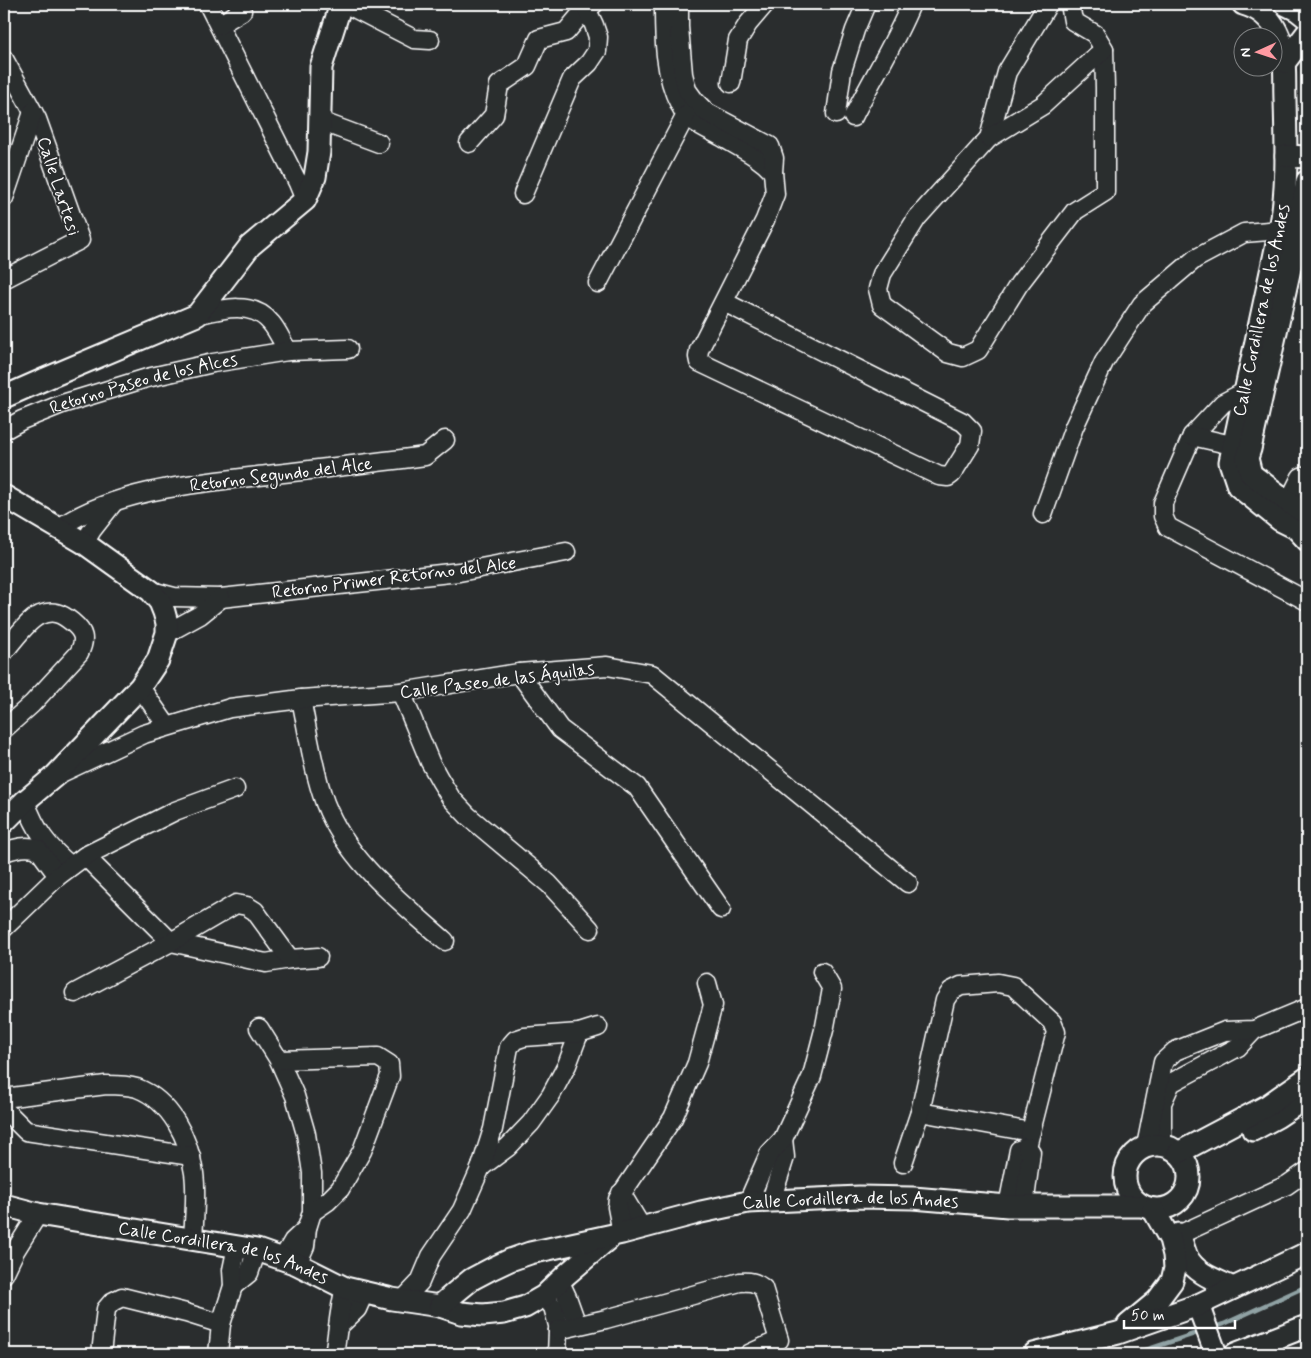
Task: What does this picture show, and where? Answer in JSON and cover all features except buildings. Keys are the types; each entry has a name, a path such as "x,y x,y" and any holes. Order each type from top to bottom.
{"street":[{"path":"208,4 305,200"},
{"path":"218,25 242,11 238,4"},
{"path":"197,316 250,246 305,200 316,177 319,152 321,66 342,4"},
{"path":"346,4 414,40 430,40"},
{"path":"664,4 668,74 676,97 697,117 770,146 774,158 772,172 775,194 765,220 699,350 699,362 942,478 952,474 970,446 972,431 963,422 724,302"},
{"path":"598,282 697,117 695,101 687,90 683,74 679,4"},
{"path":"731,83 738,40 748,24 765,4"},
{"path":"866,4 855,30 842,72 845,115 870,83 900,29 911,4"},
{"path":"989,138 1007,72 1048,4"},
{"path":"1070,4 1073,21 1095,34 1104,49 1105,192 1075,210 1019,284 978,350 963,357 948,353 882,305 878,289 882,274 917,218 989,138 1043,105 1104,49"},
{"name":"Calle Cordillera de los Andes","path":"1243,4 1253,7 1267,17 1278,33 1285,62 1286,156 1284,211 1280,230 1284,254"},
{"path":"1285,4 1298,10 1307,18"},
{"path":"469,143 494,115 498,86 527,66 539,40 566,32 591,6"},
{"path":"523,194 572,79 597,51 598,37 591,6"},
{"path":"1285,62 1307,33"},
{"name":"Calle Lartesi","path":"4,59 37,118 80,240 4,279"},
{"path":"4,198 33,112"},
{"path":"320,122 379,143"},
{"path":"1286,156 1307,157"},
{"name":"Calle Cordillera de los Andes","path":"1299,518 1238,486 1230,462 1242,447 1284,254 1307,181"},
{"path":"1043,514 1077,419 1104,362 1142,304 1195,259 1244,232 1280,230"},
{"name":"Retorno Paseo de los Alces","path":"4,397 45,378 197,316 220,310 247,308 258,312 271,322 288,351"},
{"name":"Retorno Paseo de los Alces","path":"4,430 22,420 62,404 147,378 213,363 288,351 348,349"},
{"path":"1254,391 1223,403 1192,436 1163,502 1163,516 1168,527 1307,601"},
{"path":"1192,436 1242,447"},
{"name":"Retorno Segundo del Alce","path":"59,528 85,512 144,493 185,485 425,456 445,440"},
{"path":"1299,518 1301,477 1307,475"},
{"path":"4,496 84,544 151,591 160,602 167,622 167,633 158,660 140,687 56,775 4,822"},
{"path":"84,544 92,530 114,502"},
{"name":"Retorno Primer Retorno del Alce","path":"151,591 174,597 221,598 459,572 566,552"},
{"path":"167,633 200,615 221,598"},
{"path":"4,652 25,627 37,616 46,613 62,614 78,627 82,633 82,646 79,653 32,704 4,729"},
{"name":"Calle Paseo de las Águilas","path":"56,775 144,734 230,708 301,699 401,692 519,673 607,666 652,674 908,883"},
{"path":"519,673 560,729 637,788 721,909"},
{"path":"140,687 167,726"},
{"path":"401,692 430,762 451,798 468,816 549,884 590,929"},
{"path":"301,699 313,759 325,802 348,846 376,879 444,941"},
{"path":"4,928 69,867 175,811 235,789"},
{"path":"25,801 32,820 42,838 69,867"},
{"path":"4,852 28,846 38,849 69,867 171,942 266,963 318,957"},
{"path":"75,993 171,942 236,904 248,906 255,911 290,959"},
{"path":"748,1202 770,1154 783,1139 812,1076 832,989 822,972"},
{"path":"625,1233 617,1207 618,1199 673,1118 697,1063 713,1005 707,983"},
{"path":"903,1163 920,1112 945,1000 951,991 961,986 998,983 1013,986 1052,1022 1056,1032 1029,1140 1018,1150 1016,1207"},
{"path":"1168,1152 1163,1062 1175,1051 1225,1031 1254,1030 1307,1008"},
{"path":"397,1300 408,1278 431,1256 462,1210 481,1167 493,1128 510,1047 516,1040 524,1037 579,1033 598,1027"},
{"path":"258,1028 279,1060 295,1096 306,1134 312,1173 309,1220"},
{"path":"1254,1030 1238,1047 1171,1083 1162,1103 1168,1152 1189,1174 1188,1183 1180,1199 1156,1207 1135,1201 1125,1184 1124,1176 1128,1161 1133,1154 1168,1152 1277,1117 1307,1097"},
{"path":"481,1167 508,1147 552,1095 567,1065 579,1033"},
{"path":"279,1060 378,1057 389,1064 390,1076 362,1151 340,1189 309,1220 293,1241 290,1261"},
{"path":"1168,1152 1267,1106 1307,1078"},
{"path":"4,1098 106,1085 122,1085 135,1087 156,1099 171,1113 191,1156 195,1189 186,1237"},
{"path":"4,1108 26,1131 191,1156"},
{"path":"920,1112 1029,1140"},
{"path":"771,1201 785,1157 783,1139"},
{"path":"1175,1237 1287,1185 1307,1171"},
{"path":"1093,1207 1125,1184"},
{"name":"Calle Cordillera de los Andes","path":"440,1306 467,1283 510,1260 748,1202 877,1197 913,1198 1016,1207 1156,1207"},
{"name":"Calle Cordillera de los Andes","path":"4,1205 38,1214 247,1248 290,1261 354,1290 483,1316 525,1307 625,1233"},
{"path":"1156,1207 1193,1266 1202,1273 1233,1288"},
{"path":"4,1274 9,1249 38,1214"},
{"path":"1118,1333 1157,1301 1172,1281 1175,1268 1175,1237"},
{"path":"218,1354 221,1324 233,1286 249,1273 247,1248"},
{"path":"550,1249 561,1256 567,1268 557,1284 553,1307 559,1330 557,1354"},
{"path":"1034,1354 1118,1333 1207,1330 1233,1288 1307,1253"},
{"path":"558,1330 749,1281 763,1288 779,1340 749,1354"},
{"path":"557,1284 568,1298 577,1326"},
{"path":"334,1354 339,1326 340,1304 354,1290"},
{"path":"101,1354 106,1309 112,1302 122,1297 221,1324"},
{"path":"1235,1354 1307,1326"}],"waterway":[{"path":"1212,1328 1307,1286"},
{"path":"1134,1354 1203,1331"}]}
